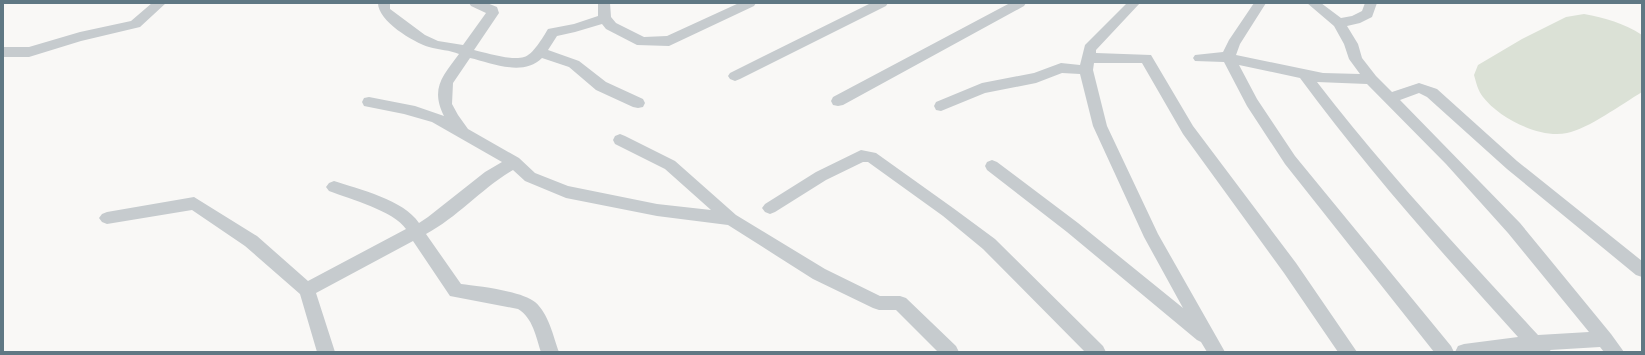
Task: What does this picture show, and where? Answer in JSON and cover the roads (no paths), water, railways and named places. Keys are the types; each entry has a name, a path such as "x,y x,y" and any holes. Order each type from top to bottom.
{"street":[{"path":"3,52 29,52 80,37 135,24 160,3"},
{"path":"384,3 384,10 398,23 433,44 463,49 467,52 514,62 529,61 553,32 575,28 605,18"},
{"path":"463,133 452,118 445,104 446,82 493,14 492,10 475,3"},
{"path":"604,3 605,18 610,26 641,41 669,41 750,3"},
{"path":"734,76 882,3"},
{"path":"838,101 1020,3"},
{"path":"1134,3 1090,48 1087,64 1100,126 1152,237 1213,347"},
{"path":"1228,57 1234,43 1260,3"},
{"path":"1312,3 1339,23 1351,44 1356,59 1371,79 1451,160 1514,228 1610,345"},
{"path":"1339,23 1355,20 1367,14 1371,3"},
{"path":"538,52 558,57 574,64 601,86 638,103"},
{"path":"1228,57 1252,102 1290,160 1445,352"},
{"path":"1200,58 1228,57 1251,64 1323,78 1371,79"},
{"path":"941,106 982,88 1036,78 1062,68 1146,58 1188,130 1290,268 1348,352"},
{"path":"1303,73 1342,125 1396,189 1537,347"},
{"path":"1390,98 1418,88 1432,93 1512,165 1642,270"},
{"path":"369,102 416,110 442,120 514,162 530,177 566,192 657,210 731,219"},
{"path":"620,140 670,165 731,219 752,230 819,274 879,303 900,303 950,352"},
{"path":"770,208 834,169 861,156 871,157 948,212 989,244 1097,352"},
{"path":"307,290 434,222 490,176 514,162"},
{"path":"992,166 1045,204 1087,238 1213,347"},
{"path":"334,187 374,201 407,218 456,290 487,294 528,306 539,322 550,352"},
{"path":"107,218 194,203 251,241 307,290 315,321 326,352"},
{"path":"1464,352 1537,347 1610,345"}]}
